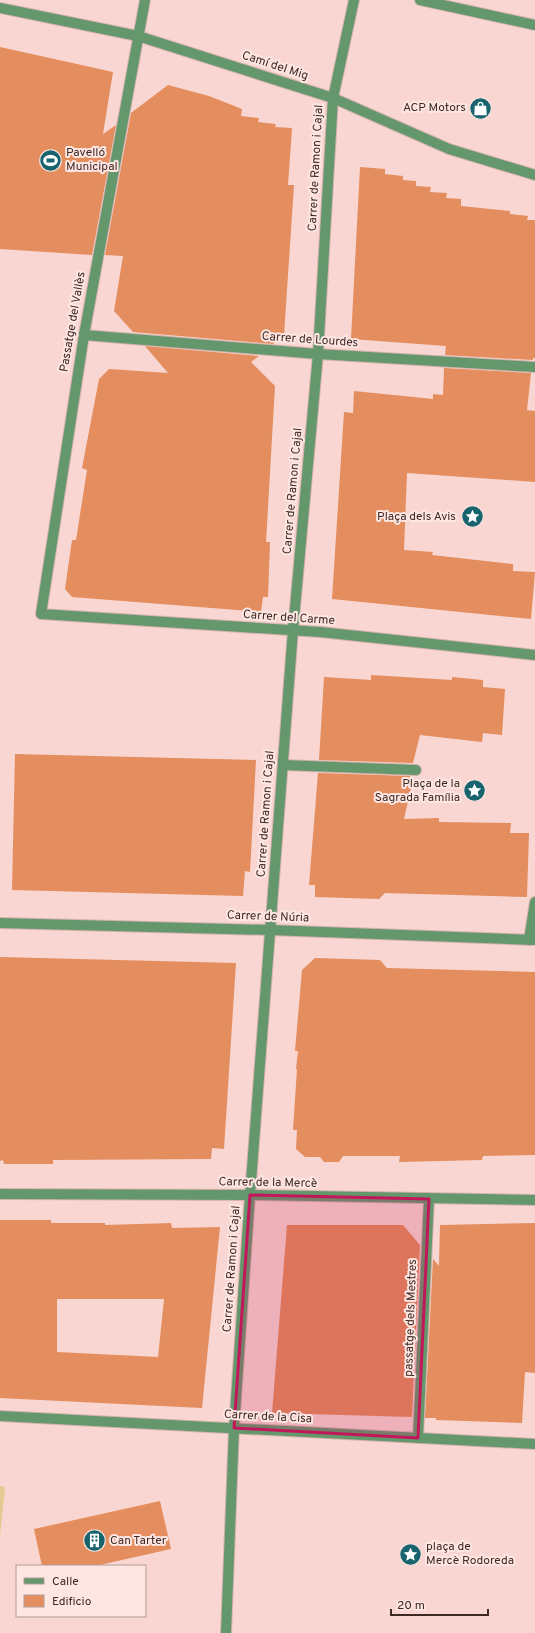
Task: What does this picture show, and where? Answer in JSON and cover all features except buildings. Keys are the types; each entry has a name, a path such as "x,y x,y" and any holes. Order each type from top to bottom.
{"street":[{"name":"Passatge del Vallès","path":"41,614 84,334 145,0"},
{"name":"Carrer de Ramon i Cajal","path":"226,1633 234,1428 250,1195 293,630 318,354 333,98 354,0"},
{"path":"420,0 535,25"},
{"name":"Camí del Mig","path":"0,8 138,36 333,98 449,149 535,175"},
{"name":"Carrer de Lourdes","path":"84,334 318,354 535,367"},
{"name":"Carrer del Carme","path":"41,614 293,630 535,655"},
{"path":"283,765 416,770"},
{"path":"532,940 535,902"},
{"name":"Carrer de Núria","path":"0,923 270,930 532,940"},
{"name":"Carrer de la Mercè","path":"0,1194 250,1195 535,1200"},
{"name":"passatge dels Mestres","path":"418,1438 429,1199"},
{"name":"Carrer de la Cisa","path":"0,1416 535,1444"}],"highlighted area":[{"path":"250,1195 429,1199 418,1438 234,1428"}],"shaded area":[{"path":"0,1486 5,1487 0,1536"}],"place":[{"name":"ACP Motors","path":"481,108"},
{"name":"Pavelló Municipal","path":"50,160"},
{"name":"Plaça dels Avis","path":"472,517"},
{"name":"Plaça de la Sagrada Família","path":"475,791"},
{"name":"Can Tarter","path":"94,1541"},
{"name":"plaça de Mercè Rodoreda","path":"411,1554"}]}
